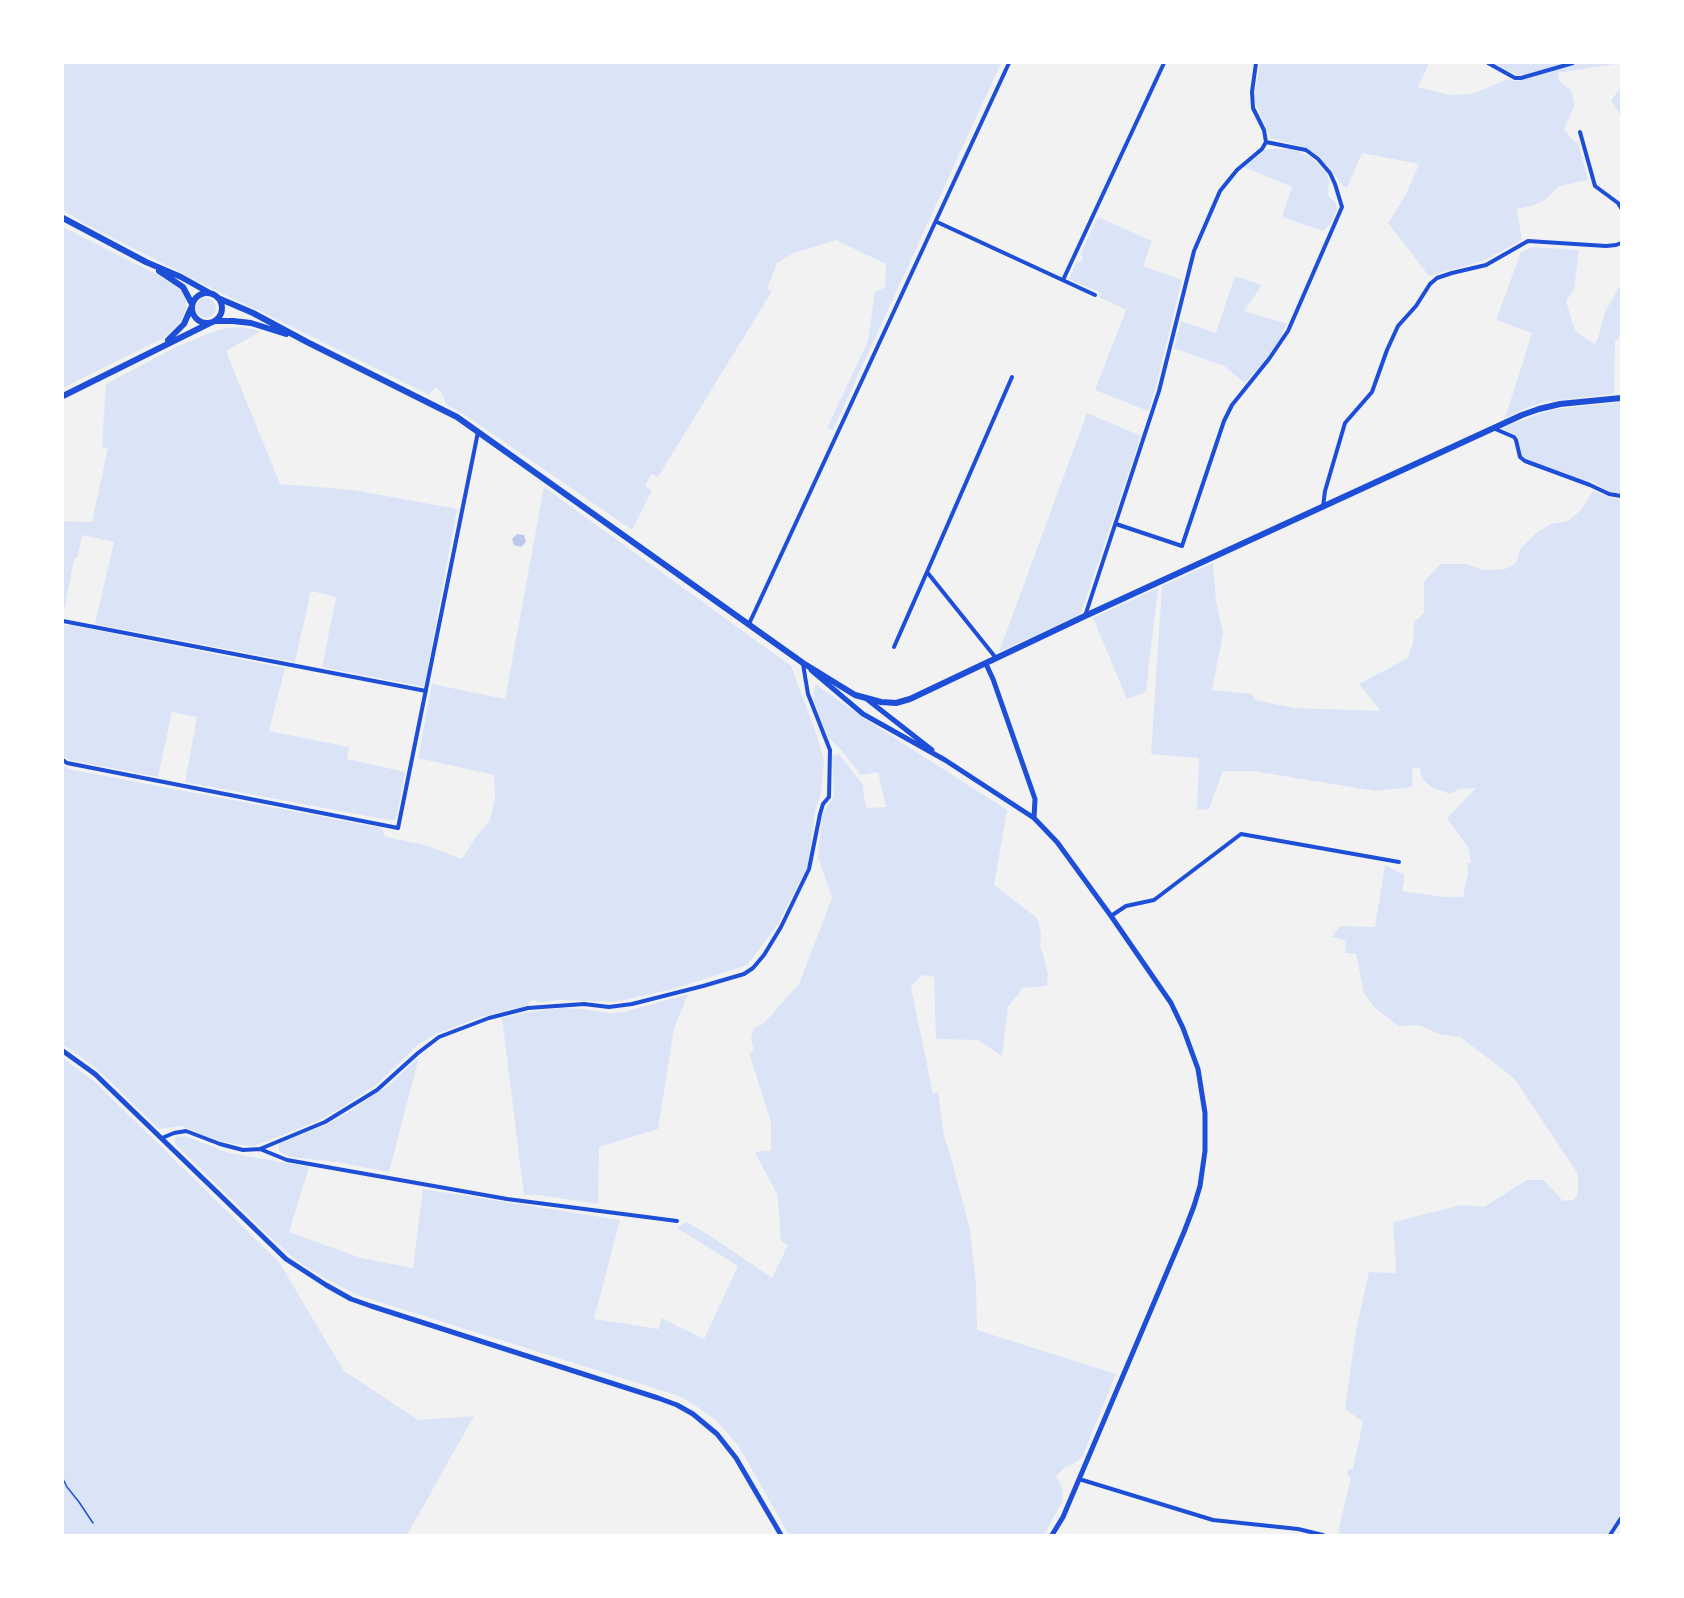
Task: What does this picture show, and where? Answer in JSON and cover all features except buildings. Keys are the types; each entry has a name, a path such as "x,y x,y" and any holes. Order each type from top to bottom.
{"main road":[{"path":"63,218 146,262 181,277 218,298 253,313 457,417 803,663 841,687 868,700 881,702 896,703 910,699 1492,428 1539,409 1570,403 1621,398"},
{"path":"146,262 183,287 198,321 251,323 307,342"},
{"path":"161,346 184,324 199,294 208,292"},
{"path":"63,396 212,322 221,312 221,302 218,298"}],"street":[{"path":"749,624 1009,63"},
{"path":"1063,280 1164,63"},
{"path":"1084,616 1159,392 1194,251 1220,191 1237,170 1262,149 1266,142 1264,130 1253,108 1252,92 1256,63"},
{"path":"1488,63 1515,78 1573,63"},
{"path":"1580,132 1595,186 1618,203 1621,208"},
{"path":"1116,524 1182,546 1228,413 1288,330 1342,207 1330,173 1318,159 1306,150 1266,142"},
{"path":"937,222 1095,295"},
{"path":"1323,508 1325,491 1346,423 1372,392 1398,326 1416,306 1430,284 1452,273 1486,265 1528,241 1606,246 1621,243"},
{"path":"894,647 1012,377"},
{"path":"1492,428 1514,437 1520,458 1525,461 1609,494 1621,496"},
{"path":"63,760 67,763 398,828 478,431"},
{"path":"927,572 997,659"},
{"path":"63,621 426,692"},
{"path":"803,663 863,714 945,760 1034,818 1057,842 1171,1003 1198,1069 1206,1142 1200,1186 1184,1232 1063,1517 1052,1535"},
{"path":"161,1138 186,1131 243,1150 260,1149 325,1122 377,1090 418,1053 440,1037 489,1018 528,1008 584,1004 609,1007 632,1004 744,974 753,968 781,927 809,868 820,814 823,804 829,797 830,750 808,694 803,663"},
{"path":"986,664 1035,799 1034,818"},
{"path":"868,700 945,760"},
{"path":"1111,916 1126,906 1154,900 1240,834 1399,862"},
{"path":"63,1051 95,1074 286,1259 326,1285 351,1299 392,1314 658,1398 693,1414 717,1434 736,1458 781,1535"},
{"path":"260,1149 287,1160 495,1197 677,1221"},
{"path":"1079,1479 1213,1520 1298,1529 1323,1535"},
{"path":"1610,1535 1621,1518"}],"path":[{"path":"63,1479 93,1523"}],"shaded area":[{"path":"63,63 1001,63 833,430 827,428 868,341 875,292 885,287 886,264 836,240 794,253 777,263 767,289 772,291 658,477 651,474 645,486 652,490 632,530 446,404 436,387 429,395 227,296 85,224 63,210"},
{"path":"1260,63 1429,63 1418,87 1450,95 1472,94 1508,79 1522,80 1580,63 1621,63 1558,73 1559,81 1571,90 1575,104 1564,130 1578,143 1588,180 1559,186 1545,200 1517,209 1522,240 1483,261 1429,276 1388,223 1406,195 1419,164 1362,153 1347,188 1343,186 1328,166 1307,148 1270,138 1255,102"},
{"path":"1494,63 1565,63 1518,76"},
{"path":"1621,86 1621,121 1611,101"},
{"path":"1269,149 1291,149 1301,152 1312,158 1326,173 1329,182 1328,195 1336,204 1337,209 1331,223 1323,231 1282,217 1292,187 1244,167"},
{"path":"1098,217 1152,241 1143,266 1182,280 1148,411 1095,390 1126,310 1099,297 1101,293 1069,279 1077,261 1081,262 1083,257 1080,255"},
{"path":"63,227 179,288 184,293 186,309 181,321 164,338 63,388"},
{"path":"1533,247 1579,250 1574,290 1566,301 1575,331 1595,344 1605,312 1621,284 1621,335 1615,342 1614,394 1543,402 1505,418 1532,333 1496,320 1521,252"},
{"path":"1235,276 1262,285 1244,311 1287,324 1283,335 1264,362 1245,383 1224,366 1174,348 1181,321 1216,333"},
{"path":"206,298 213,301 216,308 213,315 206,318 199,315 196,308 199,301"},
{"path":"240,327 261,331 226,351 280,484 354,490 457,509 424,687 322,667 336,597 311,591 295,662 95,624 114,542 82,535 78,556 74,559 63,618 63,521 92,522 108,448 102,447 106,384 174,348 207,334 226,328"},
{"path":"1621,402 1621,494 1609,492 1593,482 1572,478 1566,473 1528,460 1521,455 1516,435 1501,428 1556,409"},
{"path":"1087,413 1141,436 1082,610 1079,615 999,652"},
{"path":"544,487 791,666 824,760 821,793 815,811 807,867 778,924 747,965 673,989 615,1002 560,1000 537,1003 536,1000 530,1001 528,1005 480,1017 436,1034 419,1044 376,1085 341,1108 316,1122 254,1146 219,1141 181,1126 159,1129 96,1068 63,1044 63,765 68,769 382,828 385,837 425,845 462,859 490,820 495,799 494,775 418,758 432,684 505,699"},
{"path":"1593,491 1621,499 1621,1513 1607,1535 1339,1535 1351,1477 1347,1474 1348,1469 1353,1469 1363,1422 1345,1409 1356,1330 1369,1272 1396,1273 1393,1222 1461,1205 1484,1207 1527,1180 1544,1180 1563,1201 1573,1200 1578,1195 1578,1174 1514,1078 1460,1037 1439,1034 1419,1025 1399,1026 1375,1008 1364,993 1356,954 1345,953 1346,940 1332,937 1340,926 1375,927 1385,865 1405,875 1402,891 1444,897 1463,897 1468,872 1467,863 1471,863 1468,847 1447,818 1476,788 1459,789 1450,794 1431,787 1423,779 1421,769 1413,767 1412,787 1376,791 1252,771 1223,771 1209,809 1197,810 1199,758 1151,754 1162,586 1213,563 1216,601 1223,633 1212,690 1252,694 1255,700 1294,708 1381,711 1359,684 1408,658 1413,642 1414,622 1424,613 1424,582 1440,564 1466,564 1483,570 1505,569 1516,563 1521,548 1536,533 1551,524 1568,521 1581,510"},
{"path":"1158,588 1146,692 1127,699 1093,618"},
{"path":"70,625 285,668 269,731 349,747 347,759 405,772 397,816 394,820 389,820 185,782 197,717 172,712 158,777 69,760 63,756 63,626"},
{"path":"815,684 865,719 1007,810 994,885 1036,917 1039,923 1040,947 1048,974 1047,986 1023,988 1008,1007 1002,1056 978,1040 936,1039 934,977 922,975 911,987 933,1094 938,1091 944,1137 970,1230 976,1285 977,1330 1116,1374 1082,1457 1065,1467 1056,1476 1063,1492 1062,1502 1044,1535 789,1535 738,1445 717,1421 693,1404 679,1396 357,1295 300,1263 272,1239 175,1144 175,1137 185,1136 229,1153 309,1167 289,1232 361,1258 413,1268 423,1189 620,1220 594,1319 659,1329 661,1318 704,1339 738,1266 677,1228 686,1222 772,1278 788,1245 781,1241 777,1194 755,1152 771,1150 771,1122 749,1053 754,1051 751,1039 754,1028 763,1024 799,984 832,898 818,857 822,814 834,796 832,756 839,754 863,785 867,808 886,807 878,772 861,775 828,737 813,700"},
{"path":"688,994 674,1028 658,1129 599,1147 598,1204 524,1195 502,1018 560,1008 609,1013 624,1012"},
{"path":"419,1057 389,1172 336,1162 290,1157 280,1152 278,1145 280,1143 326,1125 350,1111 389,1085"},
{"path":"63,1058 96,1083 279,1262 344,1371 418,1420 474,1416 407,1535 63,1535"}]}
